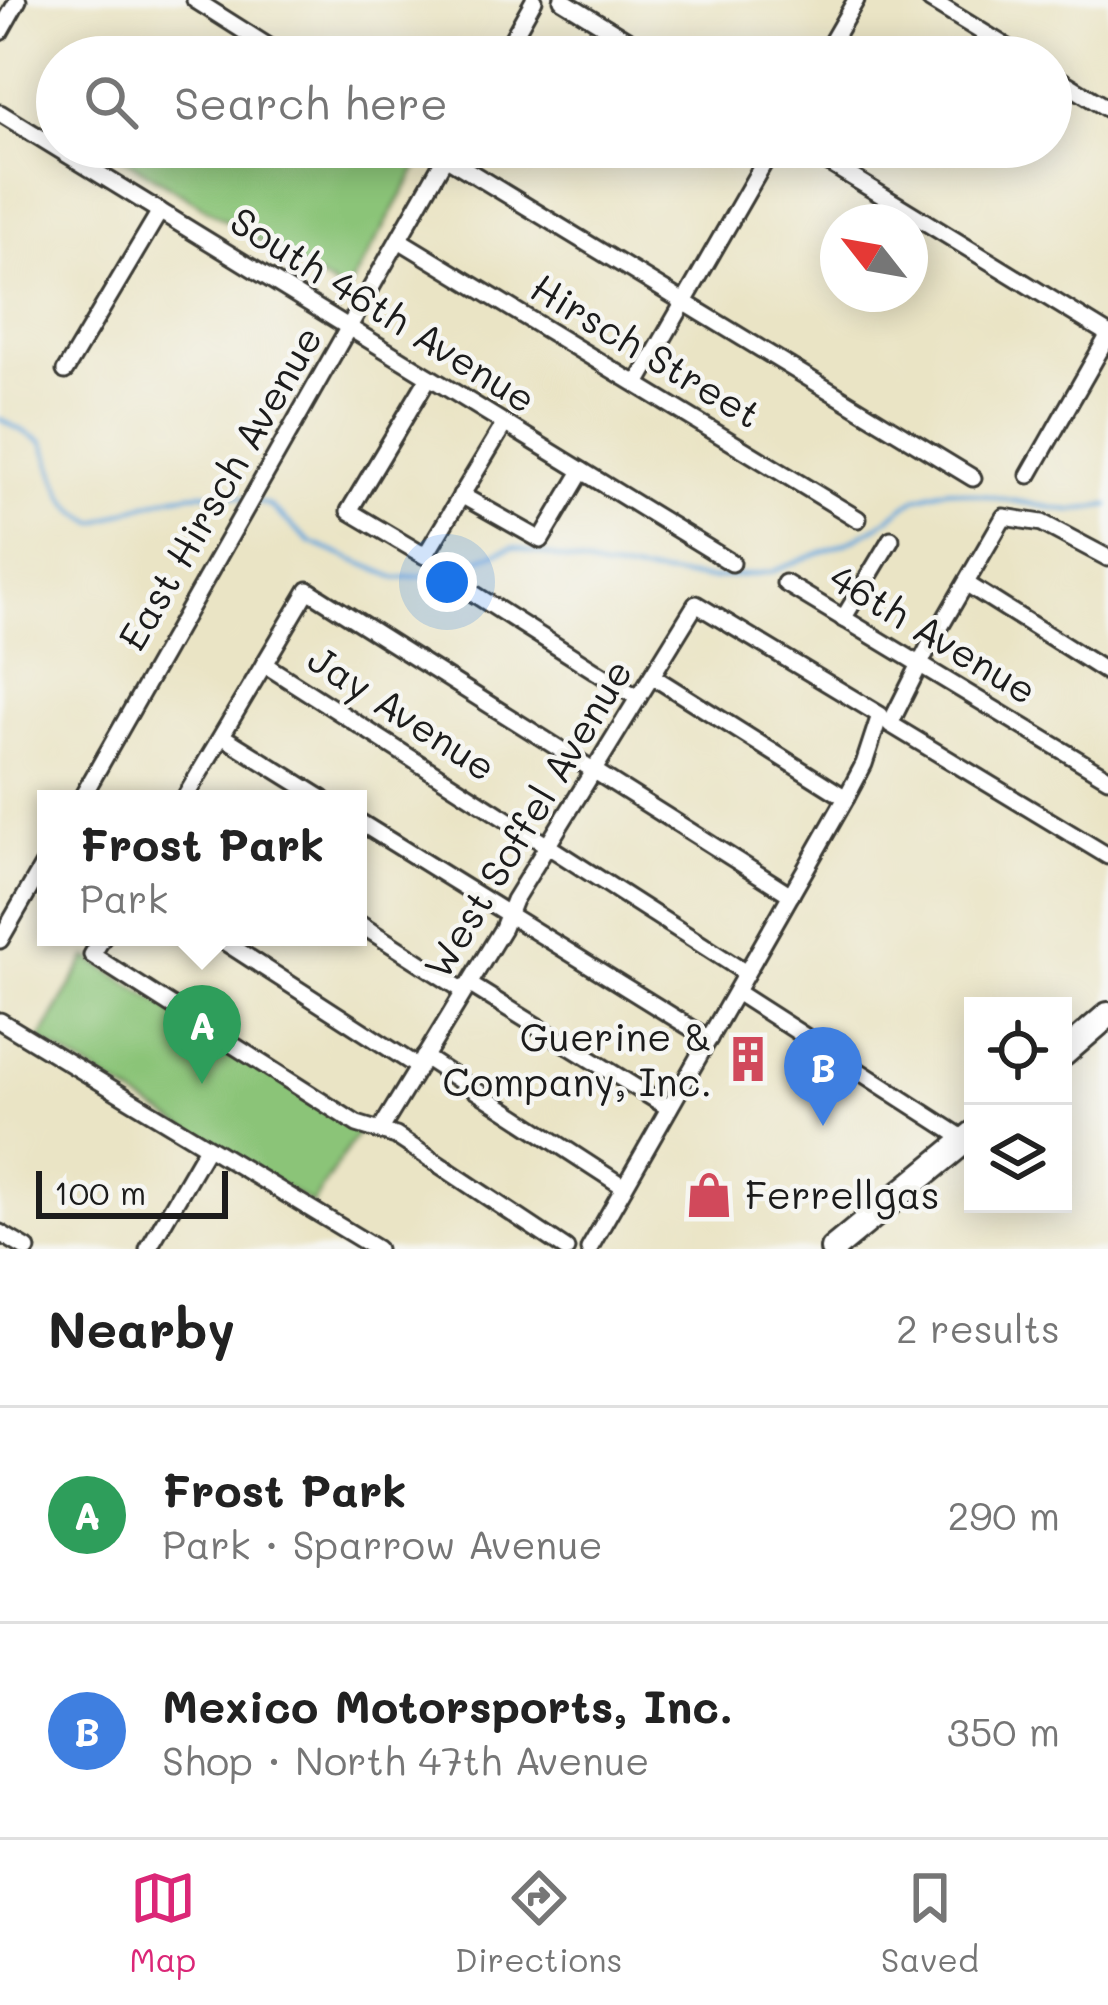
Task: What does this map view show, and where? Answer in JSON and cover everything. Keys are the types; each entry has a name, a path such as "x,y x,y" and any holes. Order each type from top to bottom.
{"main road":[{"path":"1072,1046 1108,1015"},
{"path":"833,1249 964,1141"}],"street":[{"path":"0,32 18,0"},
{"path":"195,0 252,36"},
{"path":"514,36 534,0"},
{"path":"562,0 621,36"},
{"path":"835,36 856,0"},
{"path":"930,0 989,36"},
{"path":"1072,87 1108,109"},
{"name":"South 46th Avenue","path":"0,113 36,135"},
{"name":"South 46th Avenue","path":"90,168 732,563"},
{"name":"East Hirsch Avenue","path":"86,790 439,168"},
{"path":"473,168 683,303 973,478"},
{"path":"637,384 760,168"},
{"path":"837,168 1108,335 1029,476"},
{"path":"65,371 160,211"},
{"name":"Hirsch Street","path":"399,240 858,519"},
{"path":"429,377 350,511 425,556 505,423"},
{"path":"461,495 541,540 582,470"},
{"path":"589,1249 846,798 885,720 922,665 1004,518 1042,524 1108,558"},
{"path":"843,619 891,539"},
{"name":"46th Avenue","path":"785,583 1108,778"},
{"path":"967,584 1108,673"},
{"path":"460,585 638,698"},
{"path":"189,790 308,590 790,895"},
{"name":"West Soffel Avenue","path":"380,1129 696,604 885,720"},
{"name":"Jay Avenue","path":"264,664 746,973"},
{"path":"652,676 846,798"},
{"path":"885,720 1108,856"},
{"path":"222,736 309,790"},
{"path":"367,826 709,1039"},
{"path":"0,940 37,876"},
{"path":"367,928 669,1108"},
{"path":"98,946 92,956 357,1124 380,1129 566,1249"},
{"path":"232,946 624,1187"},
{"path":"736,992 964,1134"},
{"path":"0,1021 377,1249"},
{"path":"148,1249 206,1149"},
{"path":"0,1233 27,1249"}],"green space":[{"path":"139,168 417,168 346,294"},
{"path":"87,957 360,1129 312,1204 40,1040"}],"waterway":[{"path":"0,419 43,442 66,500 96,523 187,494 244,498"},
{"path":"255,501 269,505 310,542 397,578 432,575 513,547 603,569 711,579 771,572 850,541 916,498 948,489 1070,511 1108,505"}],"place":[{"name":"Guerine & Company, Inc.","path":"748,1059"},
{"name":"Frost Park","path":"202,1084"},
{"name":"Mexico Motorsports, Inc.","path":"823,1126"},
{"name":"Ferrellgas","path":"709,1195"}]}
